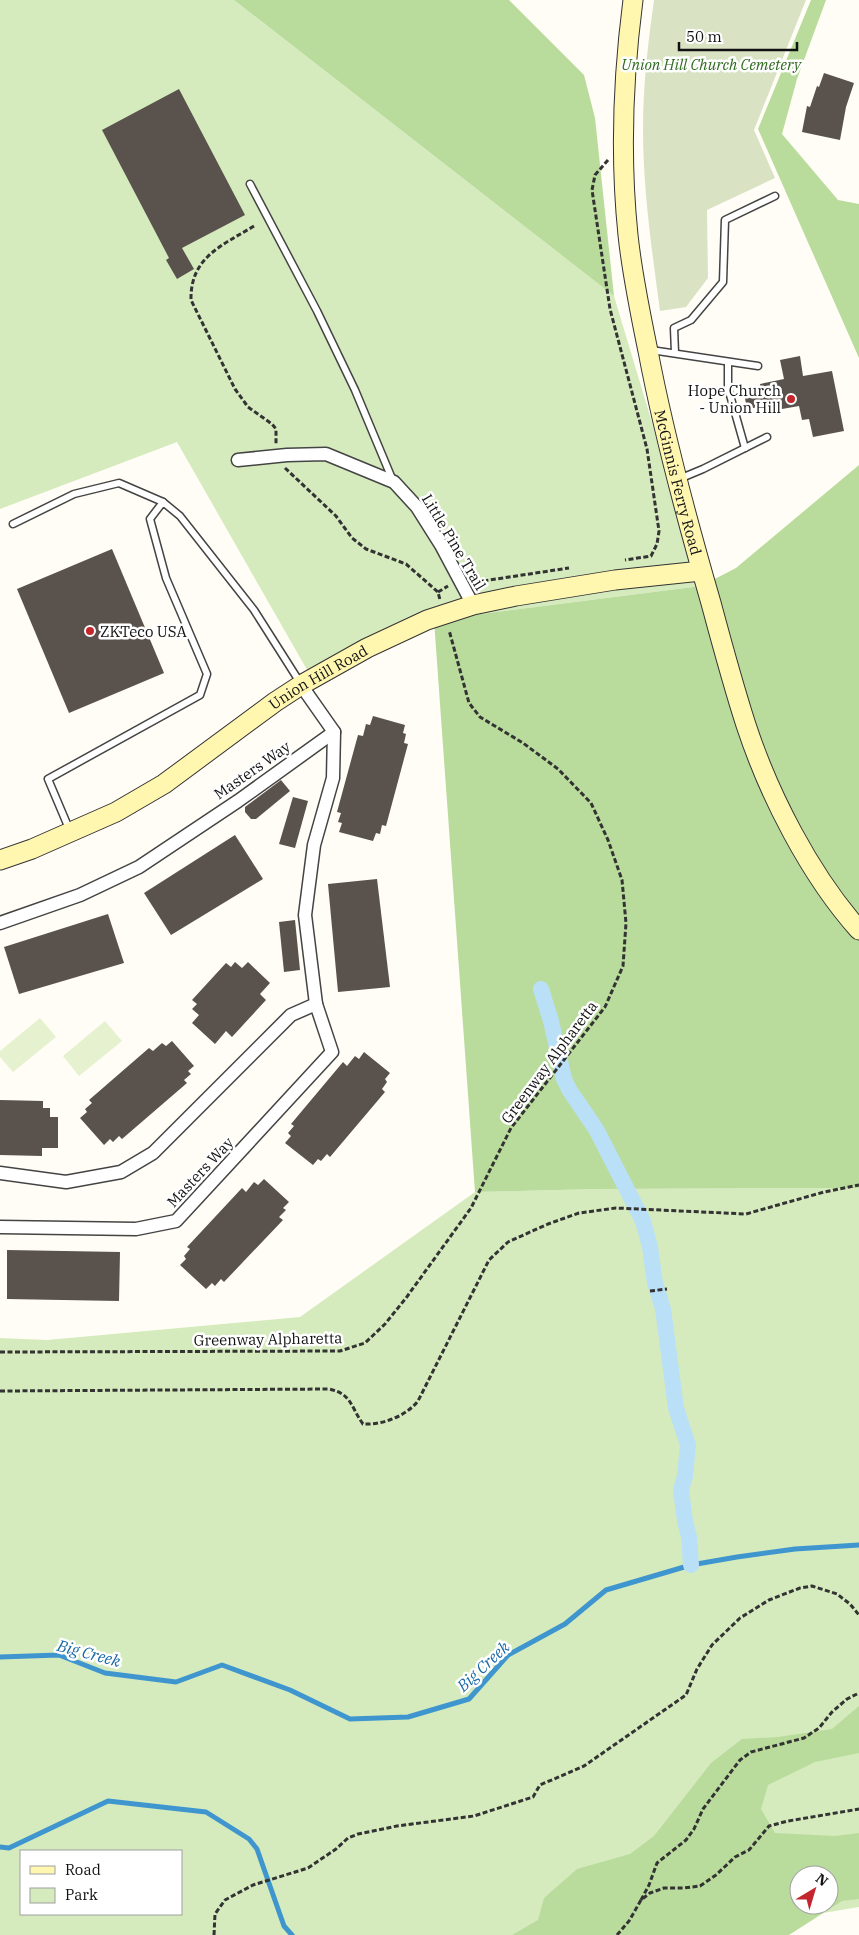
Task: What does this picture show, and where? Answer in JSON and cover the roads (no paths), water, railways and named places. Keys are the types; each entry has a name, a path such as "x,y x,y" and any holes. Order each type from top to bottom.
{"main road":[{"name":"McGinnis Ferry Road","path":"634,0 625,80 625,192 628,235 637,300 656,393 701,571 746,726 764,774 784,816 811,865 859,930"},
{"name":"Union Hill Road","path":"0,860 32,849 116,812 164,784 301,684 394,634 427,620 473,605 580,585 701,571"}],"street":[{"name":"Little Pine Trail","path":"238,460 326,454 394,482 416,507 473,605"},
{"path":"301,684 334,732"},
{"name":"Masters Way","path":"0,923 80,895 139,868 238,802 334,732"},
{"name":"Masters Way","path":"0,1227 136,1229 176,1221 332,1052 316,1004 305,915 314,845 333,778 334,732"},
{"path":"0,1173 66,1182 121,1172 153,1153 291,1015 316,1004"}],"lane":[{"path":"250,184 321,319 355,390 394,482"},
{"path":"675,353 674,328 691,320 723,282 725,220 775,196"},
{"path":"648,349 758,366"},
{"path":"728,362 728,388 745,448"},
{"path":"678,480 767,437"},
{"path":"14,524 74,494 119,483 163,502 180,516 254,610 301,684"},
{"path":"71,832 48,779 200,695 207,674 166,578 150,519 163,502"}],"waterway":[{"path":"541,989 551,1021 564,1079 596,1129 643,1221 650,1247 655,1283 663,1309 676,1408 688,1445 685,1476 681,1490 689,1537 691,1565"},
{"name":"Big Creek","path":"0,1657 59,1655 105,1673 176,1682 222,1665 290,1690 350,1719 408,1717 469,1699 508,1655 565,1624 606,1590 691,1565 795,1549 859,1545"},
{"path":"0,1847 9,1848 108,1801 206,1812 249,1839 257,1849 284,1926 292,1935"}],"place":[{"name":"Hope Church - Union Hill","path":"791,399"},
{"name":"ZKTeco USA","path":"90,631"}],"park label":[{"name":"Union Hill Church Cemetery","path":"711,64"}]}
